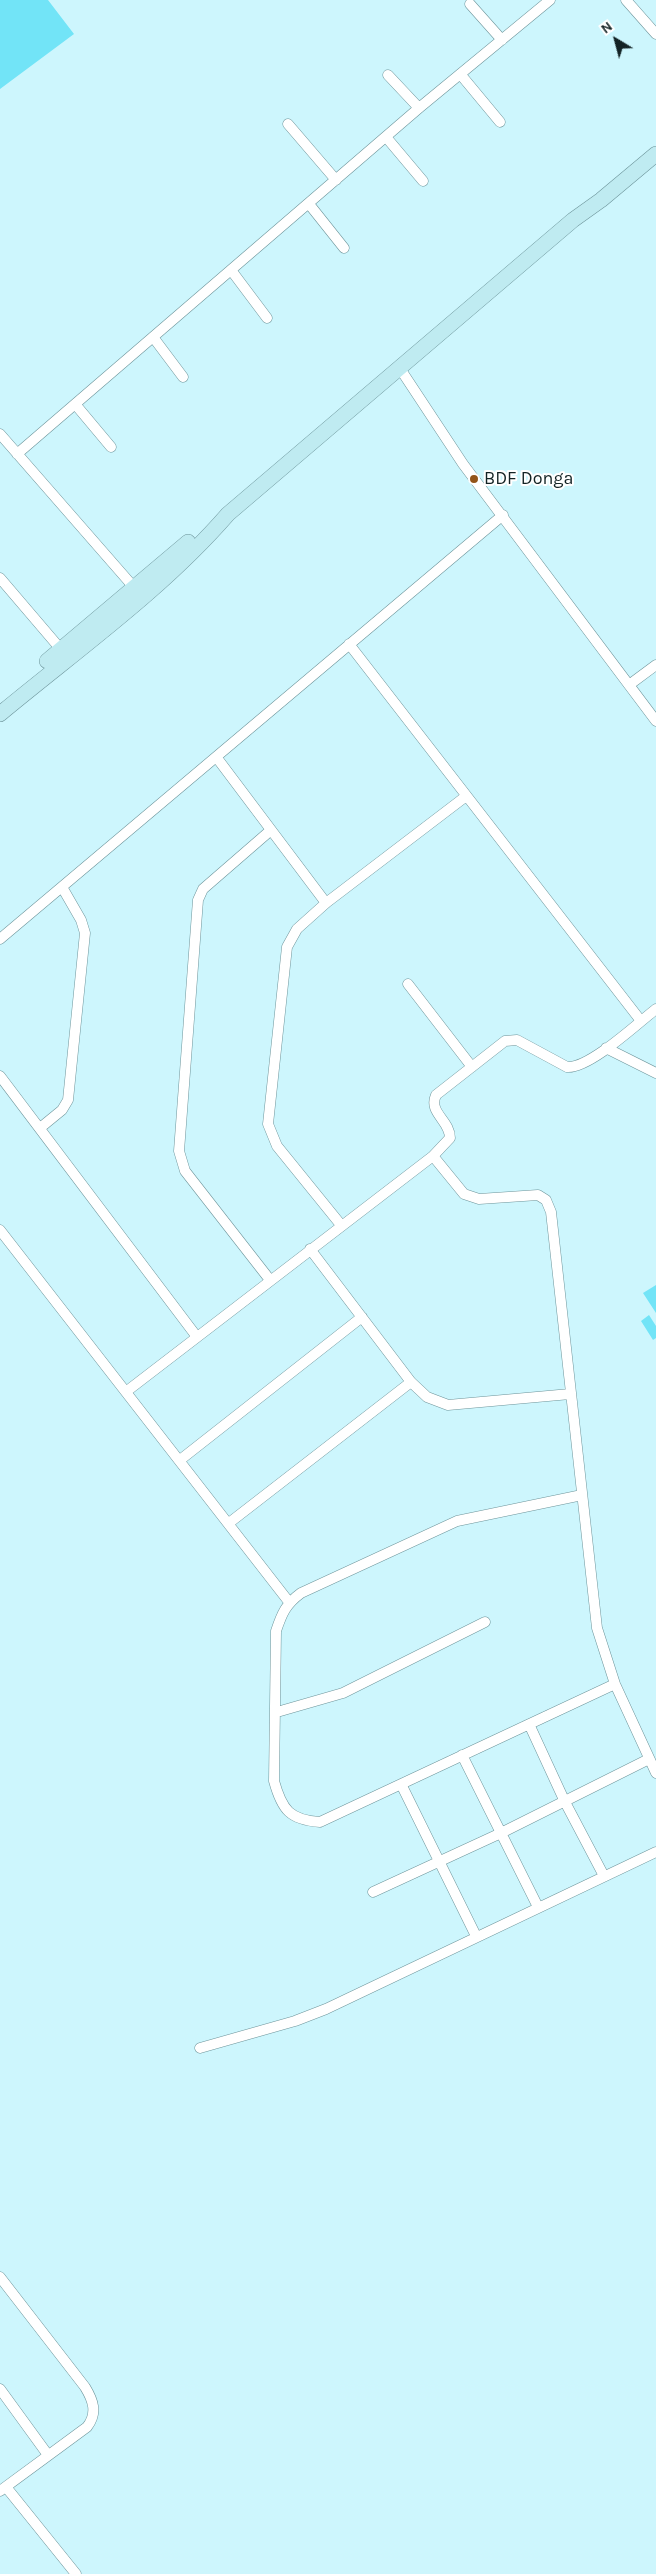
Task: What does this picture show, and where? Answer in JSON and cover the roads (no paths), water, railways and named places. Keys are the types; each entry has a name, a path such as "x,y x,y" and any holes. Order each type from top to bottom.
{"main road":[{"path":"573,220 594,197 656,143"},
{"path":"0,714 65,654 208,537 228,514 399,367 573,220 601,200 656,154"},
{"path":"0,702 65,654"}],"street":[{"path":"17,454 419,108 550,0"},
{"path":"626,0 656,34"},
{"path":"470,4 502,40"},
{"path":"388,75 419,108"},
{"path":"461,75 500,122"},
{"path":"288,124 336,180"},
{"path":"386,138 423,181"},
{"path":"309,204 344,248"},
{"path":"231,270 267,318"},
{"path":"153,337 183,377"},
{"path":"399,367 463,464 656,721"},
{"path":"75,404 110,447"},
{"path":"0,434 139,592"},
{"path":"0,939 503,515"},
{"path":"0,578 65,654"},
{"path":"349,644 465,797 641,1021"},
{"path":"630,685 656,665"},
{"path":"217,758 326,903"},
{"path":"341,1226 277,1146 268,1124 287,947 296,929 326,903 465,797"},
{"path":"270,1280 186,1171 178,1151 198,900 203,889 271,830"},
{"path":"40,1128 62,1110 68,1100 85,933 81,920 62,887"},
{"path":"408,984 472,1067"},
{"path":"127,1391 433,1156 450,1138 450,1131 434,1108 433,1102 436,1095 505,1041 511,1039 575,1068 606,1048 656,1009"},
{"path":"606,1048 656,1073"},
{"path":"0,1076 197,1337"},
{"path":"433,1156 464,1194 478,1199 538,1195 546,1200 551,1212 597,1628 615,1684 656,1773"},
{"path":"0,1230 127,1391 289,1602"},
{"path":"310,1250 411,1382 427,1397 448,1405 570,1394"},
{"path":"180,1460 362,1317"},
{"path":"229,1523 411,1382"},
{"path":"582,1495 457,1521 301,1593 289,1602 282,1610 276,1631 277,1712 274,1781 278,1797 286,1811 301,1820 320,1822 615,1684"},
{"path":"277,1712 343,1693 485,1622"},
{"path":"529,1724 565,1802 604,1876"},
{"path":"462,1755 538,1907"},
{"path":"373,1892 501,1833 649,1759"},
{"path":"401,1784 476,1936"},
{"path":"200,2048 294,2021 326,2009 656,1852"},
{"path":"0,2277 85,2387 93,2404 93,2417 89,2424 3,2489 76,2574"},
{"path":"0,2389 48,2455"}],"place":[{"name":"BDF Donga","path":"474,479"}]}
